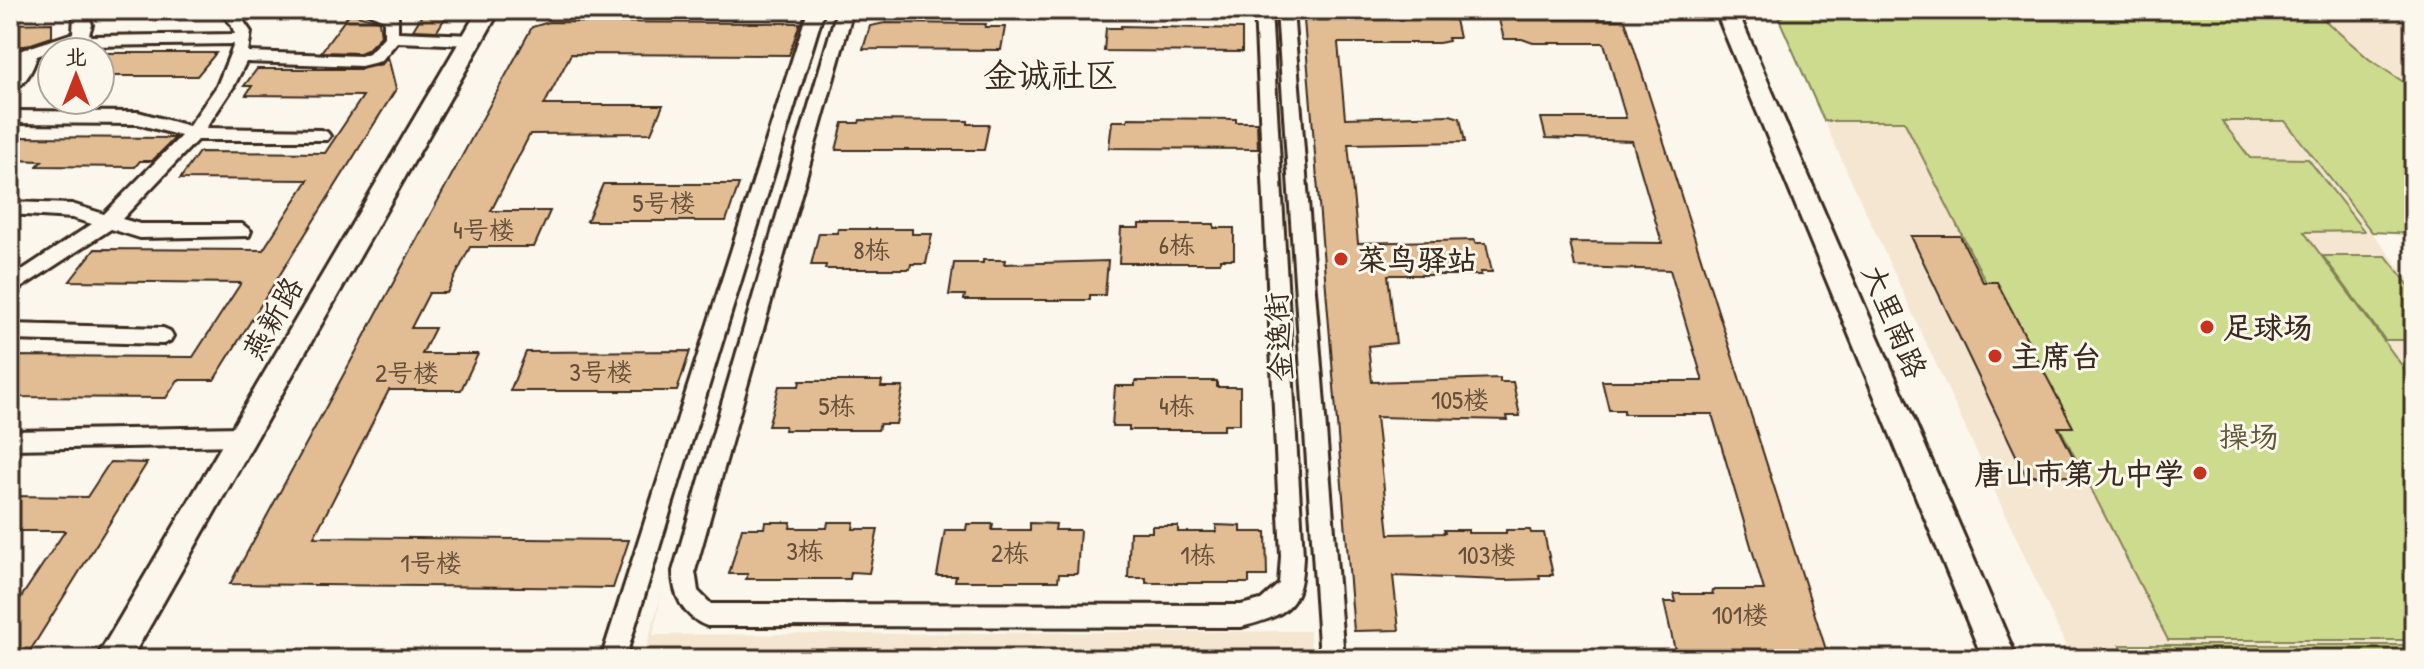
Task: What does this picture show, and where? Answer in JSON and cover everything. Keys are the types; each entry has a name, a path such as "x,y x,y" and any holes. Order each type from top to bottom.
{"street":[{"path":"73,10 82,13 84,25 80,36"},
{"path":"10,288 106,222 154,178 192,134 227,81 241,48 238,20 227,10"},
{"path":"369,10 392,17 390,33 393,37"},
{"name":"燕新路","path":"113,659 489,10"},
{"path":"613,659 816,10"},
{"path":"845,10 684,571 684,589 693,606 707,615 1241,616 1268,609 1290,588 1292,556 1263,10"},
{"name":"金逸街","path":"1285,10 1332,659"},
{"name":"大里南路","path":"1726,10 2000,659"},
{"path":"116,42 241,48 361,61 375,57 393,37"},
{"path":"393,37 472,40"},
{"path":"10,60 36,53"},
{"path":"10,86 25,68 29,56"},
{"path":"10,117 138,118 168,124 192,134 321,136"},
{"path":"10,208 72,211 140,231 242,231"},
{"path":"10,332 163,336"},
{"path":"10,440 242,436"}],"shaded area":[{"path":"2313,10 2414,10 2414,89 2369,59"},
{"name":"操场","path":"1824,121 2285,121 2414,286 2414,659 2072,659"},
{"path":"661,595 653,635 1310,631 1311,659 643,659"}],"green space":[{"name":"操场","path":"1790,10 2313,10 2369,59 2414,89 2414,234 2372,232 2285,121 2222,121 2250,158 2308,159 2364,231 2304,232 2414,382 2414,640 2168,640 1904,121 1824,121 1779,19"},
{"path":"2323,256 2386,256 2414,292 2414,340 2385,340"},
{"path":"2120,645 2406,645 2414,659 2126,659"}],"building":[{"path":"425,10 450,10 437,31 413,30"},
{"path":"350,13 379,21 381,36 360,53 321,52"},
{"path":"1304,20 1455,20 1459,38 1448,38 1449,41 1439,43 1338,43 1345,118 1450,115 1460,118 1465,142 1348,144 1358,243 1474,240 1475,243 1486,243 1492,272 1480,272 1481,275 1388,275 1396,343 1368,346 1372,382 1500,378 1500,382 1513,382 1520,416 1507,416 1508,420 1376,417 1389,534 1445,533 1444,530 1506,533 1506,530 1530,530 1531,533 1544,533 1553,575 1539,575 1540,579 1503,580 1393,576 1399,630 1354,631"},
{"path":"1499,20 1625,20 1829,659 1677,659 1664,602 1676,602 1674,594 1764,590 1712,414 1624,414 1624,410 1609,410 1602,381 1703,381 1670,270 1575,267 1570,242 1662,243 1632,141 1546,138 1541,118 1626,118 1604,43 1533,43 1522,39 1504,39"},
{"path":"549,22 800,23 789,55 571,54 544,105 663,105 651,133 530,134 491,211 550,211 534,247 470,247 447,293 429,293 411,328 435,328 422,354 478,354 461,390 389,390 314,537 629,540 613,588 230,584 532,27"},
{"path":"52,23 52,36 36,36 36,42 10,46 10,24"},
{"path":"885,23 1005,27 1001,50 863,49 870,26"},
{"path":"1106,28 1242,29 1242,52 1104,51"},
{"path":"116,53 216,53 197,76 116,76"},
{"path":"388,57 396,89 214,380 178,380 166,398 10,397 10,356 193,357 241,283 70,281 95,249 263,250 308,180 180,179 199,152 325,153 363,96 246,95 252,86 244,86 257,69 361,69 382,64"},
{"path":"1128,118 1257,122 1258,149 1109,148 1112,121 1127,121"},
{"path":"860,120 989,124 984,150 836,150 843,123 859,123"},
{"path":"10,137 175,138 152,161 140,161 135,167 37,166 42,161 10,160"},
{"path":"603,184 739,184 726,221 587,221"},
{"path":"1139,224 1214,224 1214,228 1234,228 1234,259 1220,259 1220,263 1119,263 1121,228 1139,228"},
{"path":"838,229 912,229 912,234 932,234 926,264 911,264 910,269 825,269 826,265 811,265 819,233 837,233"},
{"name":"主席台","path":"1911,236 1960,236 1983,282 1997,282 2073,427 2058,427 2083,476 2026,476"},
{"path":"983,260 1005,260 1004,264 1108,261 1105,295 1090,295 1090,300 964,300 965,295 949,295 954,263 983,263"},
{"path":"690,351 677,391 510,391 526,352"},
{"path":"800,381 882,381 881,387 903,387 896,424 880,424 878,430 784,430 785,426 768,426 779,386 799,386"},
{"path":"1135,381 1217,381 1217,387 1240,387 1240,424 1224,424 1224,430 1129,430 1129,426 1112,426 1115,386 1135,386"},
{"path":"110,462 147,463 25,659 10,659 10,614 65,531 10,531 10,496 87,497"},
{"path":"765,522 791,522 790,528 827,528 828,522 854,522 853,529 878,529 869,573 851,572 850,579 746,579 748,574 729,574 742,528 764,528"},
{"path":"1030,523 1056,524 1055,530 1080,530 1077,574 1059,574 1058,581 955,581 956,576 937,576 945,530 966,530 967,524 993,524 992,530 1030,530"},
{"path":"1216,525 1241,526 1241,532 1266,532 1267,576 1249,576 1249,583 1146,583 1146,578 1128,578 1130,532 1152,532 1152,526 1178,526 1178,532 1216,532"}],"place":[{"name":"菜鸟驿站","path":"1341,259"},
{"name":"足球场","path":"2207,327"},
{"name":"主席台","path":"1995,356"},
{"name":"唐山市第九中学","path":"2200,473"}],"district":[{"name":"金诚社区","path":"1051,75"}]}
